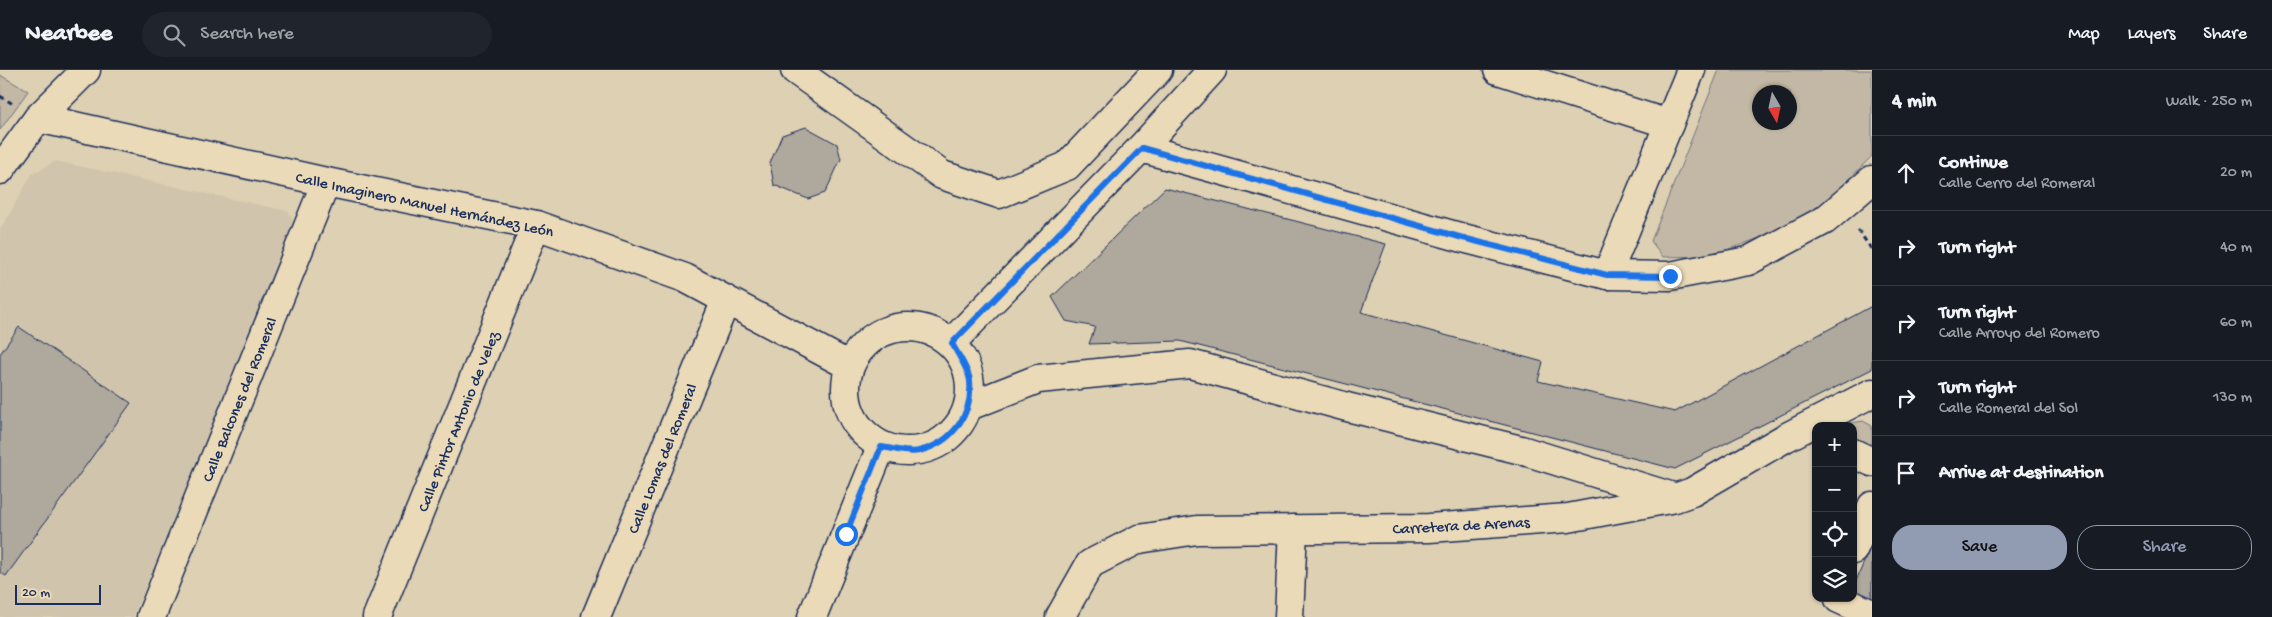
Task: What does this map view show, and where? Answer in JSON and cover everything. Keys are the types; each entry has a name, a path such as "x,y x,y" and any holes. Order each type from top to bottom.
{"street":[{"path":"0,170 38,118 86,70"},
{"path":"795,70 942,175 999,194 1067,166 1158,70"},
{"path":"952,343 1142,148 1212,70"},
{"path":"1498,70 1669,124"},
{"path":"1607,275 1691,70"},
{"name":"Calle Imaginero Manuel Hernández León","path":"38,118 326,182 536,225 685,278 848,365"},
{"path":"1142,148 1463,238 1607,275 1670,276 1748,262 1826,220 1872,180"},
{"name":"Calle Balcones del Romeral","path":"151,617 326,182"},
{"name":"Calle Pintor Antonio de Velez","path":"377,617 536,225"},
{"name":"Calle Lomas del Romeral","path":"596,617 726,300"},
{"path":"897,326 930,330 952,343 970,379 969,406 959,426 944,441 917,452 881,447 870,440 846,406 844,399 848,365 856,352 897,326"},
{"path":"969,406 1038,379 1190,364 1347,407 1521,450 1675,498"},
{"name":"Carretera de Arenas","path":"1060,617 1090,564 1139,539 1197,530 1429,528 1568,518 1675,498 1692,492 1786,438 1867,398"},
{"path":"1786,438 1812,441"},
{"path":"812,617 881,447"},
{"path":"1857,455 1872,462"},
{"path":"1857,541 1872,506"},
{"path":"1289,617 1293,529"},
{"path":"1829,617 1837,602"},
{"path":"1846,602 1872,614"}],"shaded area":[{"path":"1719,70 1872,70 1872,156 1830,199 1784,229 1710,256 1663,257 1651,241"},
{"path":"0,75 28,91 0,130"},
{"path":"56,161 288,211 296,225 133,617 0,617 0,230 32,174"},
{"path":"1863,421 1872,426 1872,444 1866,444 1857,438 1857,422"}],"building":[{"path":"806,127 837,144 841,159 825,193 808,199 774,185 770,163 782,135"},
{"path":"1165,188 1386,244 1361,312 1543,362 1538,381 1675,412 1872,306 1872,369 1675,469 1180,341 1089,344 1095,327 1066,321 1052,297"},
{"path":"19,327 131,403 6,576 0,572 0,354"},
{"path":"1872,543 1872,602 1857,595 1857,579"}],"route":[{"path":"846,534 881,447 917,452 944,441 959,426 969,406 970,379 952,343 1022,269 1142,148 1463,238 1607,275 1670,276"}]}
